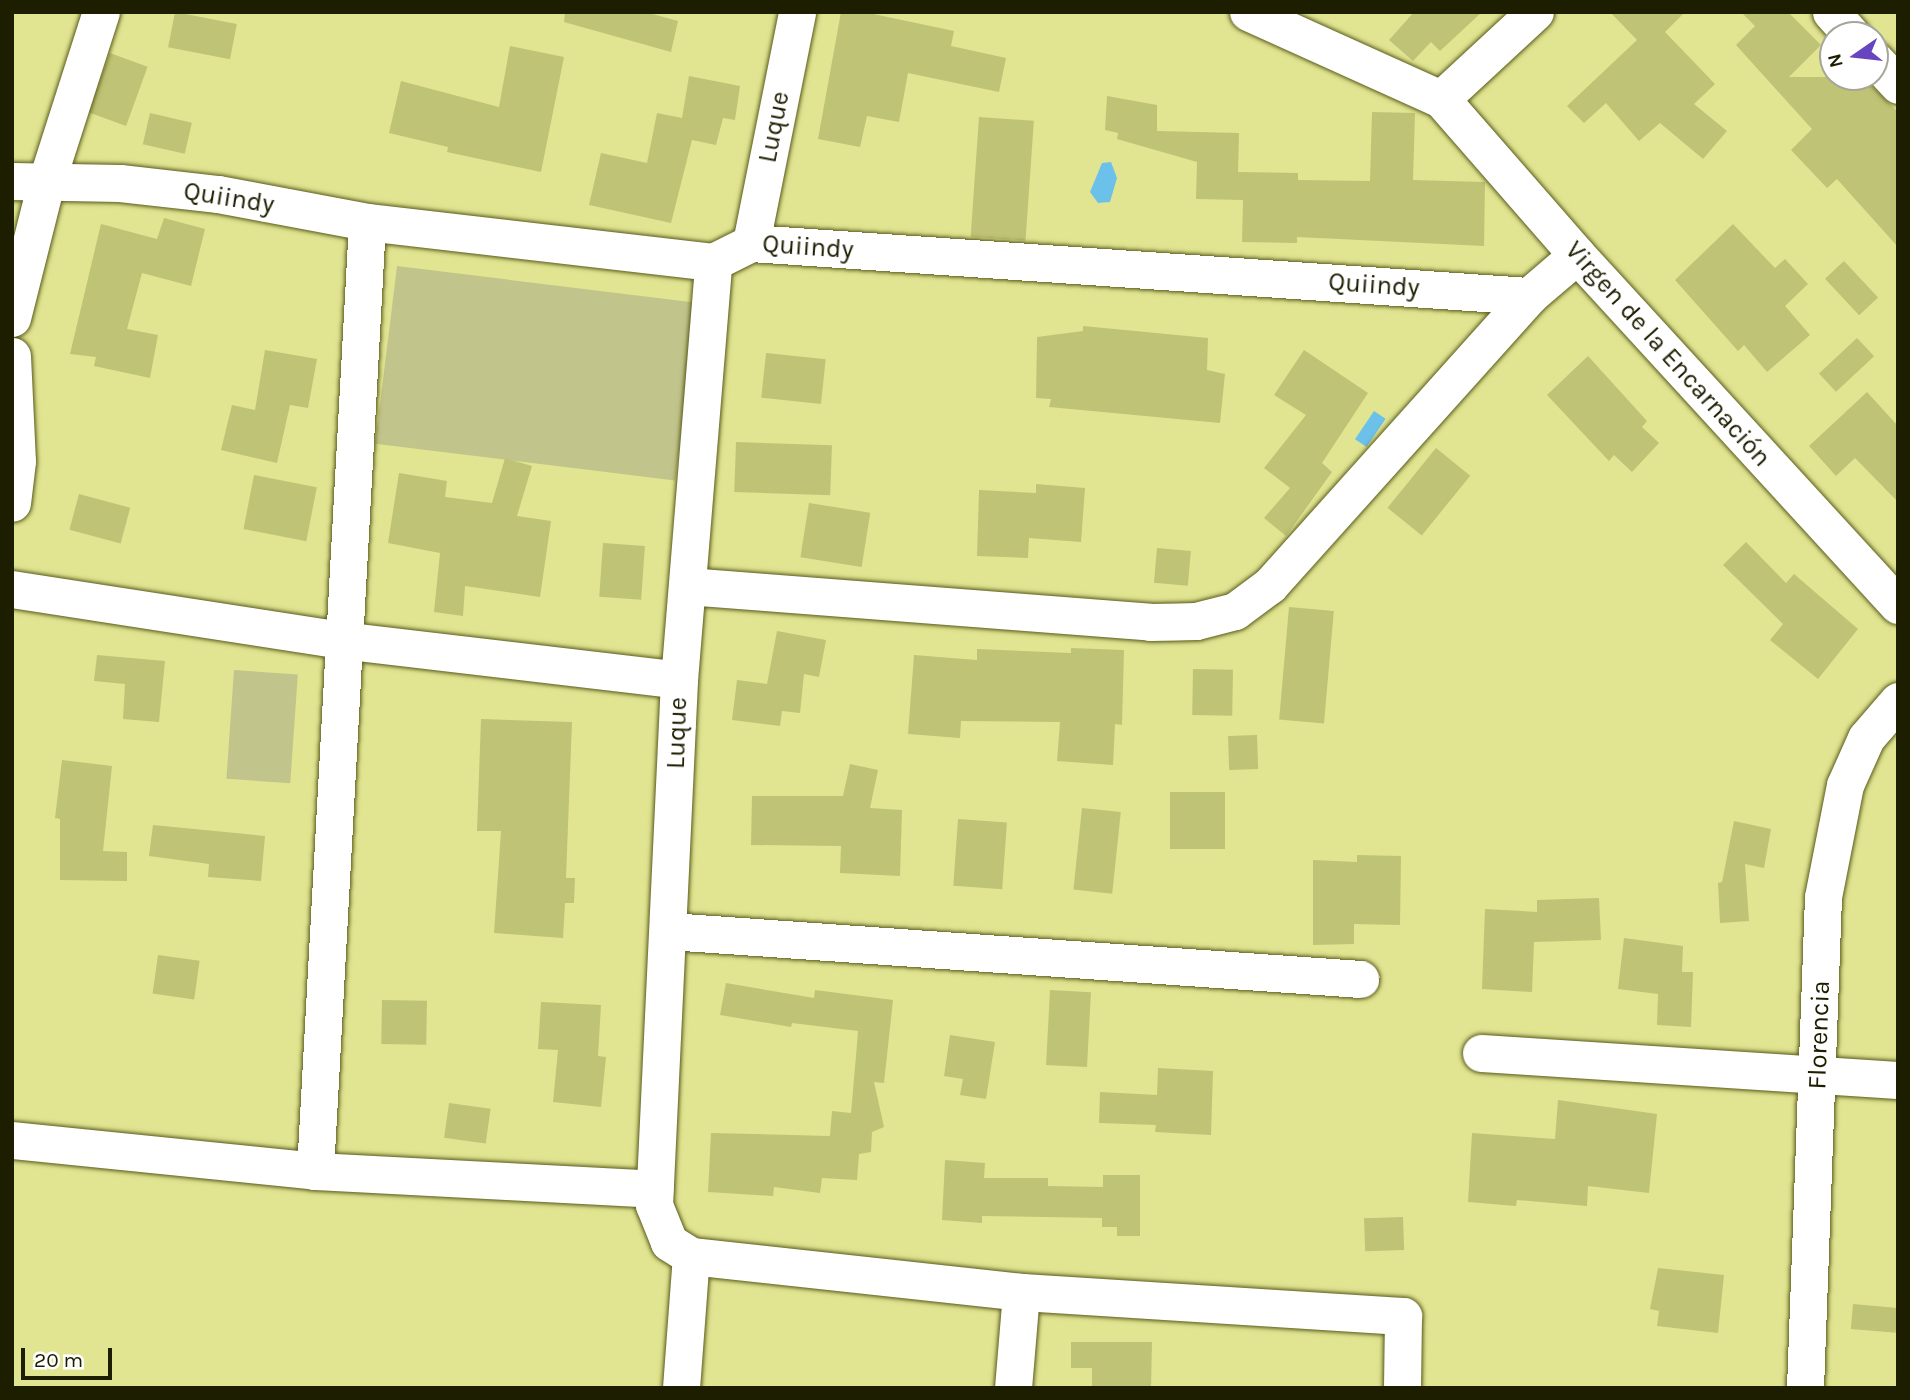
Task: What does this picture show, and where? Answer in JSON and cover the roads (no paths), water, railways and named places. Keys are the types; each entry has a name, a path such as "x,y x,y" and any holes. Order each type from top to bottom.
{"street":[{"path":"12,318 29,182 101,12"},
{"name":"Luque","path":"751,243 797,12"},
{"path":"1248,12 1441,99 1535,12"},
{"name":"Virgen de la Encarnación","path":"1441,99 1577,255 1898,605"},
{"name":"Quiindy","path":"29,182 120,183 218,194 367,222 713,262 751,243 1529,296"},
{"path":"315,1171 341,640 367,222"},
{"path":"687,586 1150,622 1196,621 1234,611 1270,585 1529,296 1577,255"},
{"name":"Luque","path":"654,1197 669,931 679,680 713,262"},
{"path":"12,356 17,461 12,503"},
{"path":"12,589 341,640 679,680"},
{"name":"Florencia","path":"1805,1388 1823,897 1845,785 1866,738 1898,701"},
{"path":"669,931 1360,979"},
{"path":"1481,1053 1898,1080"},
{"path":"12,1140 315,1171 654,1197 670,1242 691,1256 1021,1292 1402,1316 1402,1388"},
{"path":"681,1388 691,1256"},
{"path":"1013,1388 1021,1292"}],"water":[{"path":"1111,162 1117,178 1110,202 1098,203 1090,192 1102,163"},
{"path":"1374,411 1386,419 1367,447 1355,439"}]}
